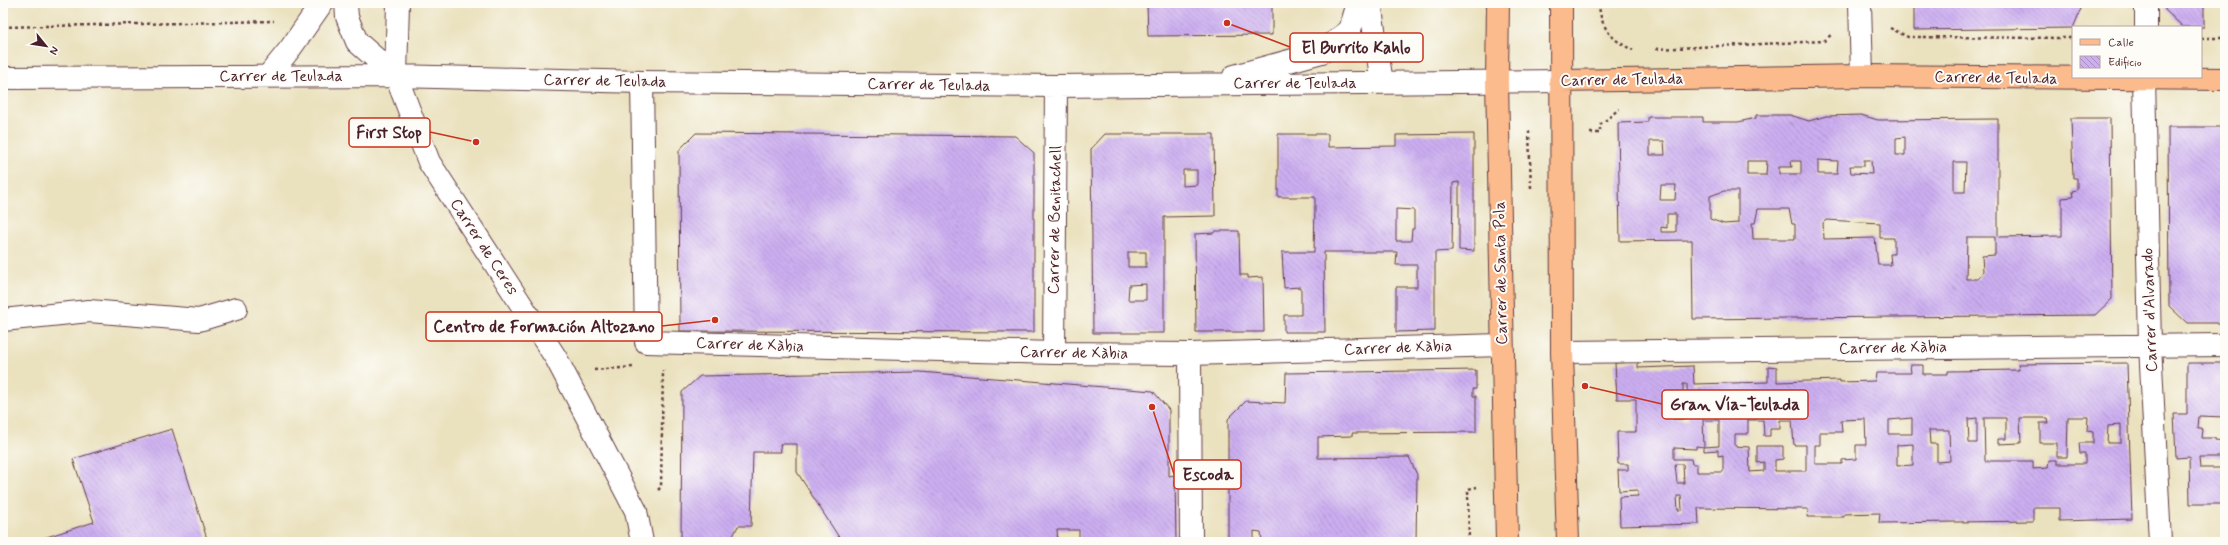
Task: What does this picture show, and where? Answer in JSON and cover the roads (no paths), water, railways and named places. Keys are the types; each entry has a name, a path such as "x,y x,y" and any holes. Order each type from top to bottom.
{"main road":[{"name":"Carrer de Santa Pola","path":"1498,3 1497,81 1507,542"},
{"path":"1561,3 1560,81 1562,352 1568,542"},
{"name":"Carrer de Teulada","path":"1560,81 1862,76 2072,77"},
{"name":"Carrer de Teulada","path":"2144,78 2225,79"}],"street":[{"path":"268,76 290,49 322,3"},
{"path":"346,3 347,17 357,42 396,76"},
{"path":"396,76 398,3"},
{"name":"Carrer de Teulada","path":"1207,83 1322,52 1350,30 1358,3"},
{"path":"1370,3 1382,83"},
{"path":"2146,3 2146,26"},
{"path":"1860,11 1862,76"},
{"name":"Carrer de Teulada","path":"3,78 396,76 642,82 1056,86 1207,83 1560,81"},
{"name":"Carrer de Ceres","path":"396,76 429,162 563,372 636,511 642,542"},
{"name":"Carrer d'Alvarado","path":"2144,78 2150,345 2160,542"},
{"name":"Carrer de Xàbia","path":"642,82 646,342 1054,353 1190,354 1502,345"},
{"name":"Carrer de Benitachell","path":"1054,353 1056,86"},
{"path":"3,320 89,311 199,320 236,309"},
{"name":"Carrer de Xàbia","path":"1562,352 2225,345"},
{"path":"1190,354 1191,542"}],"place":[{"name":"El Burrito Kahlo","path":"1227,23"},
{"name":"First Stop","path":"476,142"},
{"name":"Centro de Formación Altozano","path":"715,320"},
{"name":"Gran Vía-Teulada","path":"1585,386"},
{"name":"Escoda","path":"1152,407"}]}
